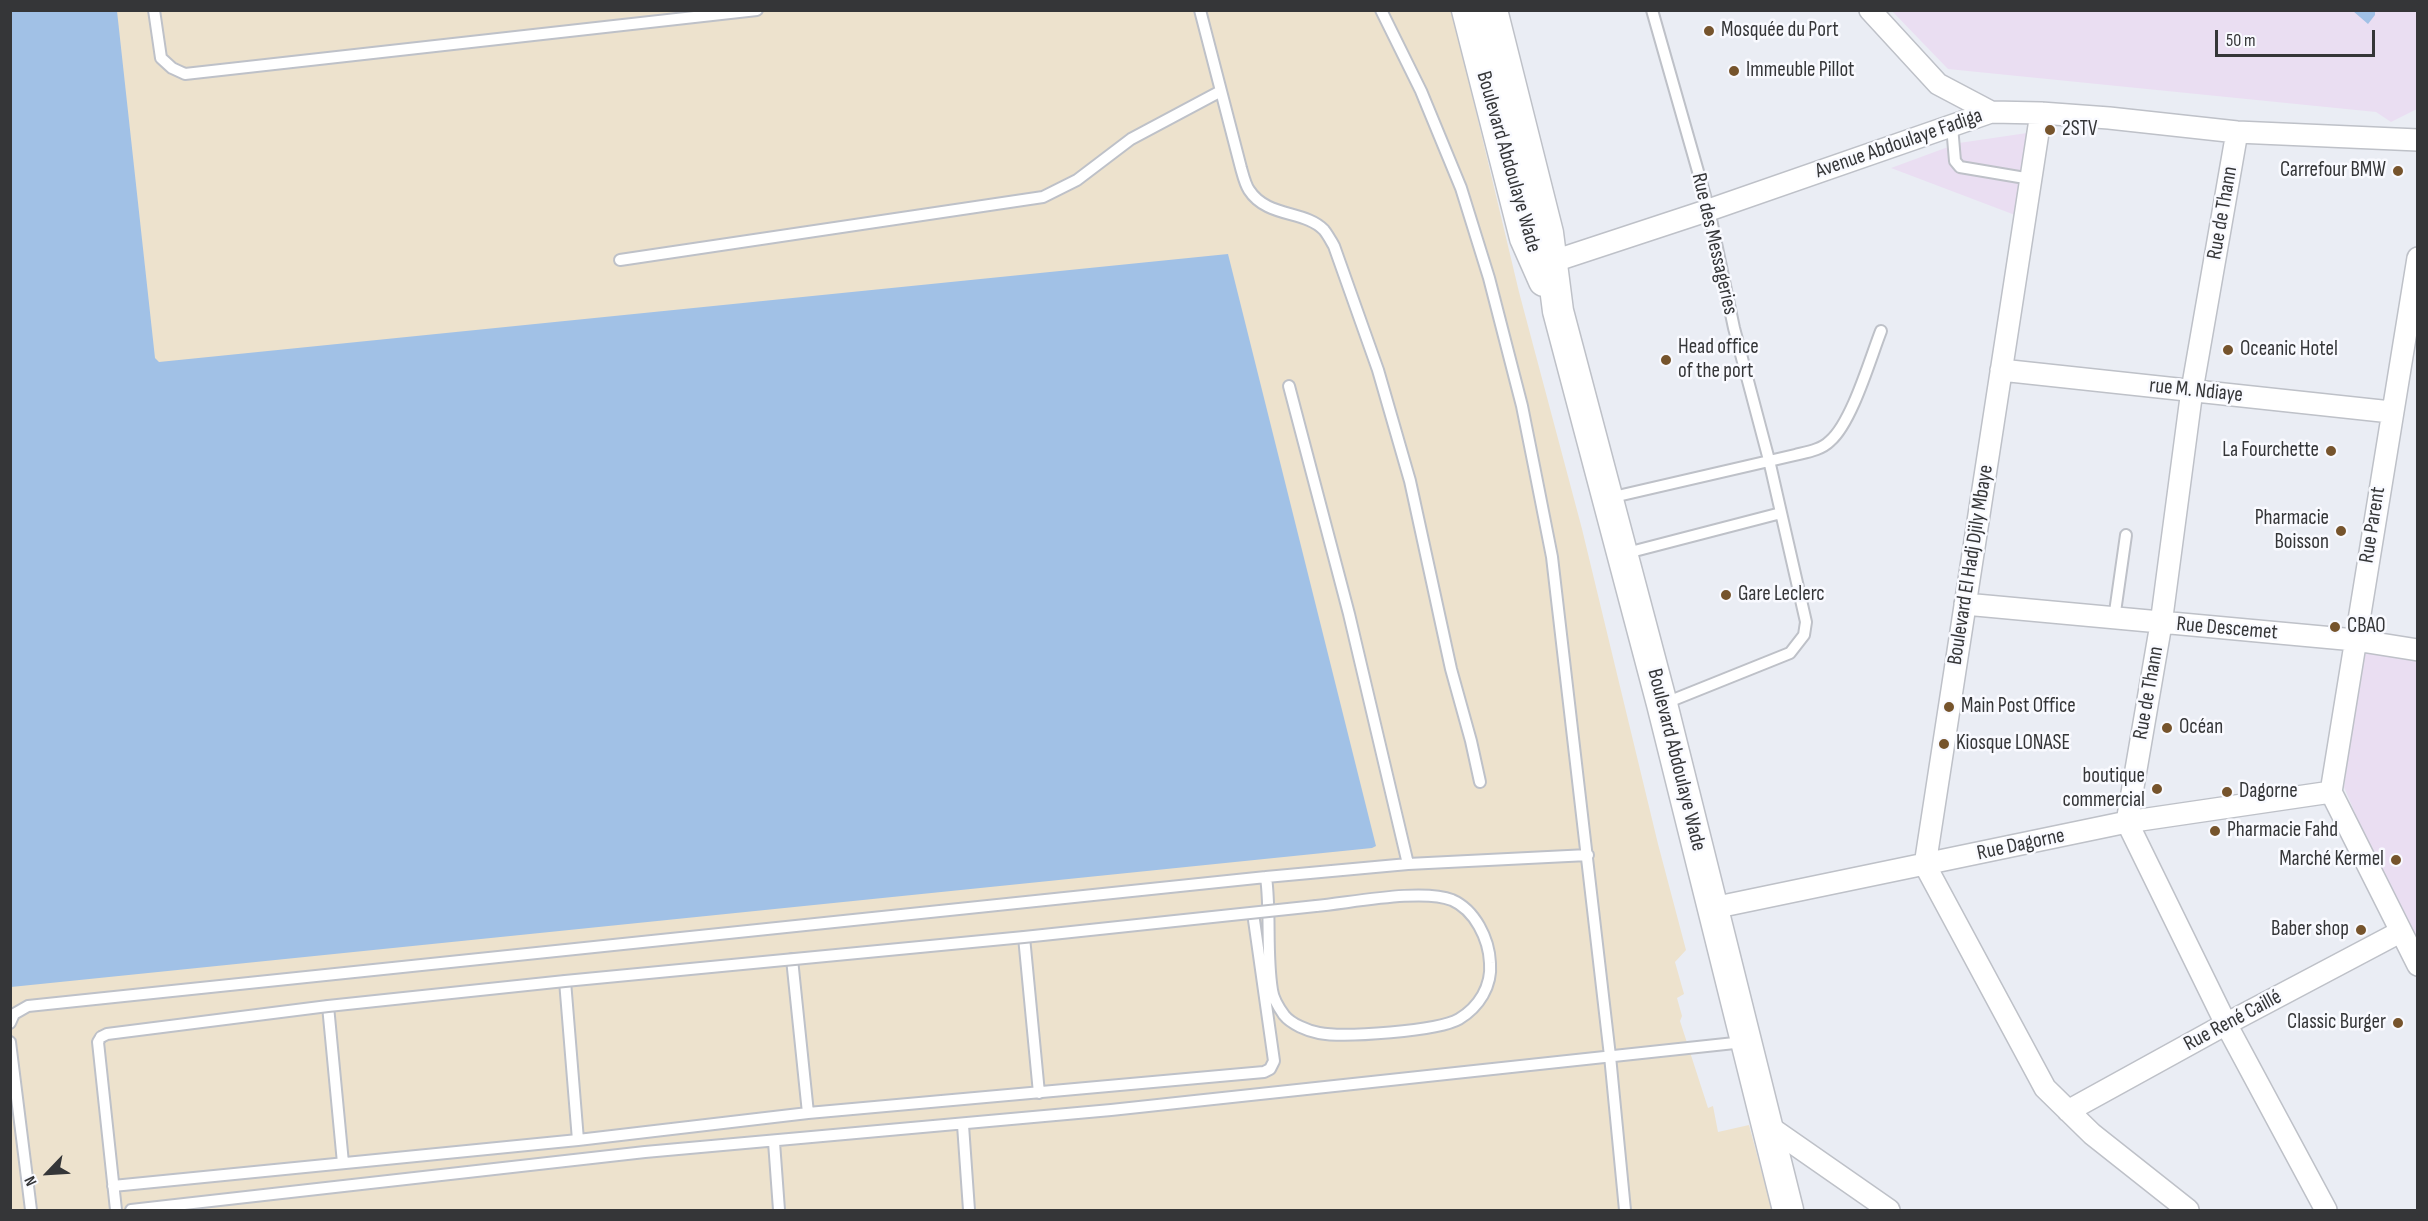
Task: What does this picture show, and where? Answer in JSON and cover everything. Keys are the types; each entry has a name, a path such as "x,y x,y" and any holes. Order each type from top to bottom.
{"street":[{"name":"Boulevard Abdoulaye Wade","path":"1467,10 1526,238 1545,264 1609,498 1713,908 1764,1123 1788,1210"},
{"name":"Boulevard Abdoulaye Wade","path":"1492,10 1548,233 1545,264"},
{"path":"1870,10 1938,84 1991,111"},
{"name":"Avenue Abdoulaye Fadiga","path":"1545,264 1708,210 1991,111 2041,113 2237,132 2418,140"},
{"name":"Boulevard El Hadj Djily Mbaye","path":"1925,865 2041,113"},
{"name":"Rue de Thann","path":"2127,822 2161,624 2192,390 2237,132"},
{"name":"Rue Parent","path":"2331,792 2391,412 2418,258"},
{"name":"rue M. Ndiaye","path":"2001,370 2391,412"},
{"name":"Rue Descemet","path":"1965,604 2161,624 2355,640 2418,650"},
{"path":"2331,792 2418,965"},
{"name":"Rue Dagorne","path":"1713,908 2127,822 2331,792"},
{"path":"2127,822 2226,1024 2326,1210"},
{"path":"1925,865 2045,1088 2092,1134 2188,1210"},
{"name":"Rue René Caillé","path":"2067,1111 2400,932"},
{"path":"1764,1123 1889,1210"}],"lane":[{"path":"154,10 161,58 172,68 185,74 696,14 757,10"},
{"path":"1200,10 1241,168 1249,190 1260,202 1272,209 1323,229 1334,246 1378,370 1410,481 1451,669 1480,782"},
{"path":"1381,10 1421,91 1461,188 1489,278 1522,406 1552,556 1588,855 1625,1210"},
{"name":"Rue des Messageries","path":"1652,10 1708,210 1734,328 1769,460 1806,622 1804,635 1790,653 1662,704"},
{"path":"620,260 1043,197 1077,180 1131,138 1221,91"},
{"path":"1952,126 1955,161 1960,167 2031,179"},
{"path":"1609,498 1815,450 1829,442 1850,410 1881,331"},
{"path":"1289,386 1349,614 1408,864"},
{"path":"1623,554 1781,513"},
{"path":"2114,619 2126,535"},
{"path":"10,1023 14,1014 28,1006 1266,877 1408,864 1588,855"},
{"path":"116,1210 98,1042 107,1034 328,1006 565,981 1024,937 1253,913 1264,912 1274,911 1306,907 1416,896 1453,901 1474,918 1486,938 1491,962 1489,984 1476,1004 1458,1019 1437,1026 1342,1036 1318,1033 1298,1025 1285,1017 1272,992 1269,915 1269,904 1269,893 1266,877"},
{"path":"113,1186 578,1140 808,1113 1264,1072 1270,1070 1274,1061 1253,913"},
{"path":"1024,937 1039,1093"},
{"path":"792,959 808,1113"},
{"path":"565,981 578,1140"},
{"path":"328,1006 343,1163"},
{"path":"10,1042 31,1210"},
{"path":"130,1210 645,1152 963,1125 1745,1042"},
{"path":"963,1125 969,1210"},
{"path":"774,1142 779,1210"}],"shaded area":[{"path":"10,11 1452,11 1519,292 1582,529 1686,950 1675,962 1684,994 1677,998 1682,1016 1680,1021 1708,1108 1713,1106 1718,1132 1749,1125 1772,1210 11,1210"},
{"path":"1892,11 2417,11 2417,109 2391,122 2376,112 1948,69"},
{"path":"2027,133 2015,215 1891,168 1959,143"},
{"name":"Marché Kermel","path":"2365,640 2417,647 2418,934 2408,939 2344,787"}],"water":[{"path":"11,10 117,11 155,358 159,362 1228,254 1376,846 11,987"},
{"path":"2353,11 2375,11 2375,15 2368,24"}],"place":[{"name":"Mosquée du Port","path":"1709,31"},
{"name":"Immeuble Pillot","path":"1734,71"},
{"name":"2STV","path":"2050,130"},
{"name":"Carrefour BMW","path":"2398,171"},
{"name":"Oceanic Hotel","path":"2228,350"},
{"name":"Head office of the port","path":"1666,360"},
{"name":"La Fourchette","path":"2331,451"},
{"name":"Pharmacie Boisson","path":"2341,531"},
{"name":"Gare Leclerc","path":"1726,595"},
{"name":"CBAO","path":"2335,627"},
{"name":"Main Post Office","path":"1949,707"},
{"name":"Océan","path":"2167,728"},
{"name":"Kiosque LONASE","path":"1944,744"},
{"name":"boutique commercial","path":"2157,789"},
{"name":"Dagorne","path":"2227,792"},
{"name":"Pharmacie Fahd","path":"2215,831"},
{"name":"Marché Kermel","path":"2396,860"},
{"name":"Baber shop","path":"2361,930"},
{"name":"Classic Burger","path":"2398,1023"}]}
